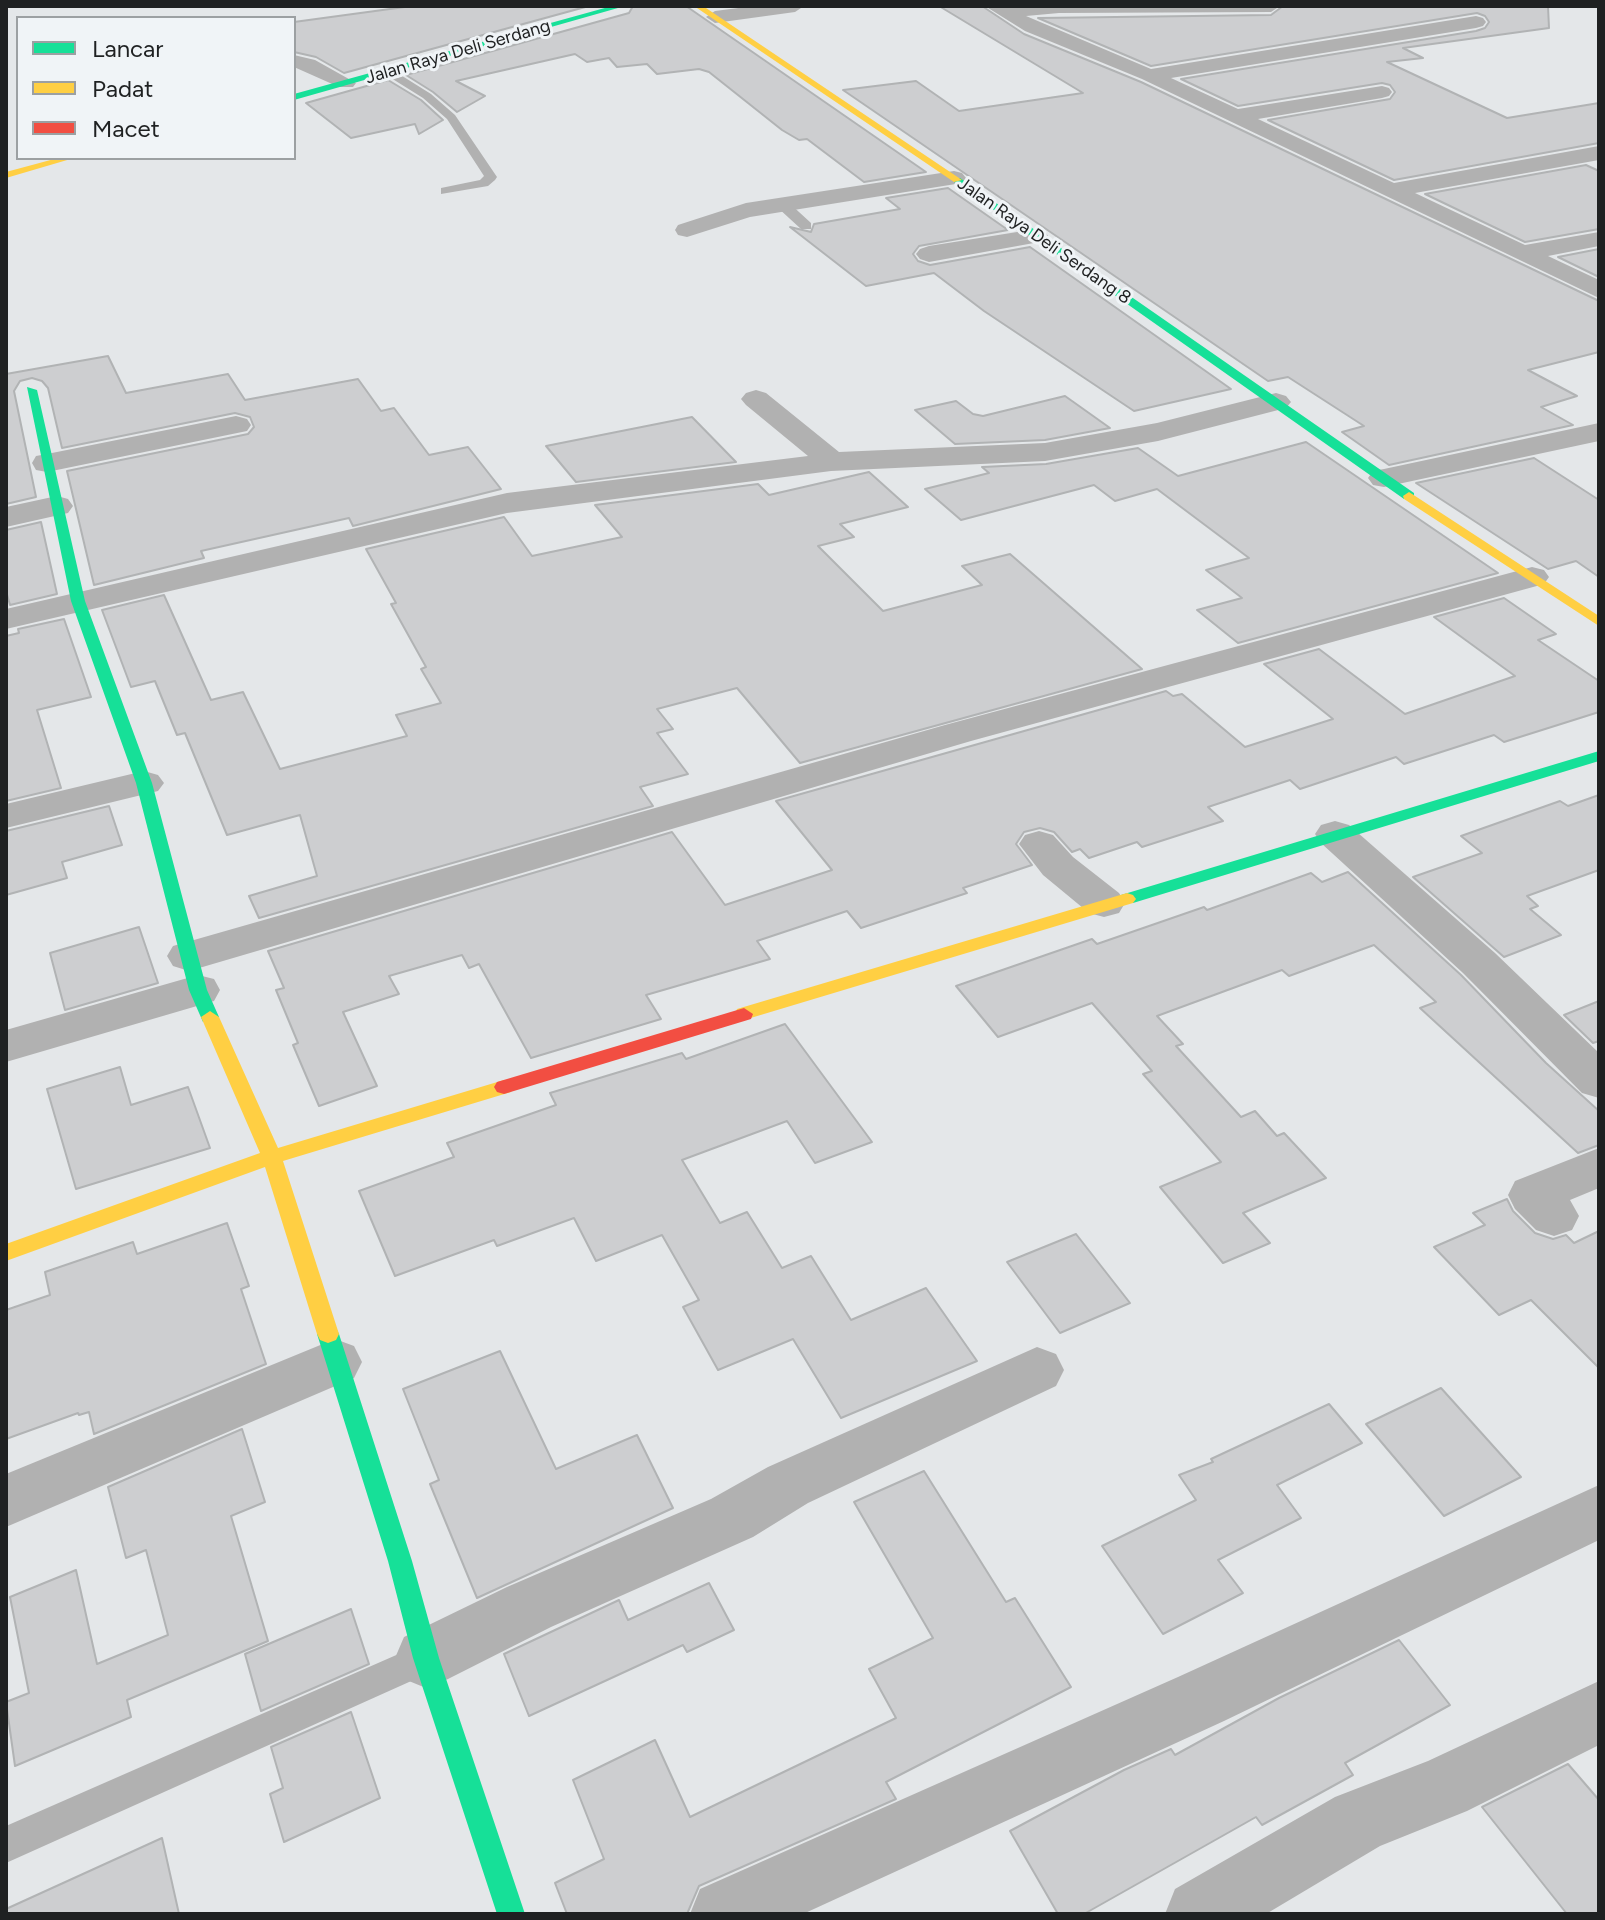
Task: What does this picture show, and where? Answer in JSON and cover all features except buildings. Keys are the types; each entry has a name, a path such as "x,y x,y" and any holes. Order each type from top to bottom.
{"street":[{"name":"Jalan Raya Deli Serdang","path":"296,96 621,6"},
{"name":"Jalan Raya Deli Serdang 8","path":"698,6 954,178 1391,483 1599,622"},
{"path":"715,17 795,6"},
{"path":"1000,9 1271,6"},
{"path":"1000,9 1032,27 1149,75 1237,116 1599,290"},
{"path":"1149,75 1476,22"},
{"path":"296,61 346,83"},
{"path":"1237,116 1382,92"},
{"path":"1394,190 1599,153"},
{"path":"6,175 62,160"},
{"path":"687,230 737,212 954,178"},
{"path":"929,254 1036,236"},
{"path":"1523,253 1599,239"},
{"path":"31,390 78,601 144,783 194,973 272,1157 400,1561 426,1658 511,1914"},
{"path":"756,399 811,442 831,462"},
{"path":"6,619 507,503 831,462 1045,452 1158,432 1276,402"},
{"path":"47,463 236,425"},
{"path":"1391,483 1599,432"},
{"path":"6,517 57,506"},
{"path":"6,1046 194,973 958,733 1532,577"},
{"path":"6,1253 272,1157 1104,903 1599,756"},
{"path":"6,816 144,783"},
{"path":"1335,834 1479,963 1599,1081"},
{"path":"1039,844 1058,866 1104,903"},
{"path":"1554,1216 1533,1195 1599,1167"},
{"path":"6,1501 335,1362"},
{"path":"426,1658 529,1607 732,1518 801,1479 1037,1370"},
{"path":"725,1914 1201,1699 1599,1511"},
{"path":"1200,1914 1359,1821 1444,1788 1599,1712"}],"lane":[{"path":"387,71 427,96 451,117 491,177 484,183 446,191"},
{"path":"782,204 806,226"},
{"path":"6,1845 426,1658"}],"traffic: fast":[{"path":"296,96 621,6"},
{"path":"957,180 1409,496"},
{"path":"31,390 78,601 144,783 198,990 210,1017"},
{"path":"1127,899 1599,756"},
{"path":"328,1334 400,1561 426,1658 511,1914"}],"traffic: slow":[{"path":"698,6 957,180"},
{"path":"6,175 62,160"},
{"path":"1409,496 1599,622"},
{"path":"744,1014 1127,899"},
{"path":"210,1017 272,1157 328,1334"},
{"path":"6,1253 272,1157 504,1087"}],"traffic: jam":[{"path":"504,1087 744,1014"}]}
